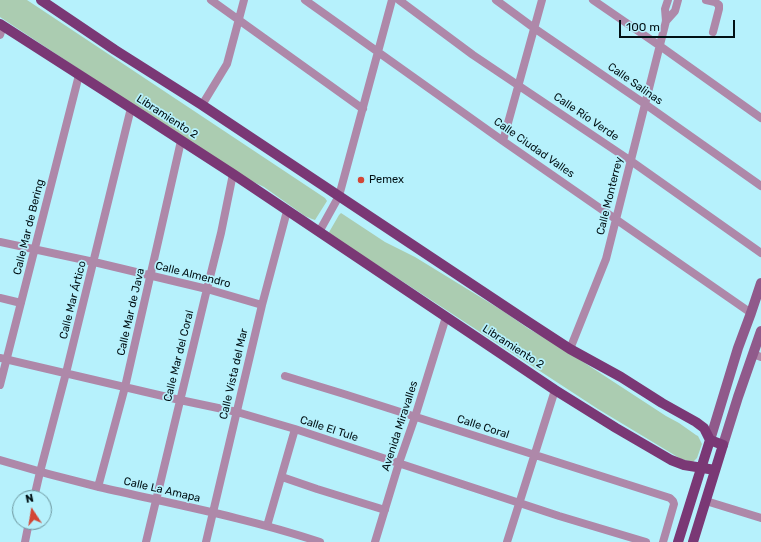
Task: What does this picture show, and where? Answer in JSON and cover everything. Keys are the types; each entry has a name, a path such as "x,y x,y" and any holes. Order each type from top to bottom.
{"main road":[{"path":"43,1 115,50 202,105 570,349 621,377 662,403 696,422 704,428 710,440 723,445"},
{"name":"Libramiento 2","path":"1,28 79,75 233,174 555,390 616,428 671,460 684,465 715,470"},
{"path":"678,542 738,348 761,283"},
{"path":"693,542 723,445 757,356 761,331"}],"street":[{"path":"211,0 364,109"},
{"path":"202,105 227,64 244,0"},
{"name":"Calle Ciudad Valles","path":"305,0 751,313"},
{"path":"319,232 339,196 364,109 392,0"},
{"name":"Calle Río Verde","path":"399,0 473,55 631,160 761,253"},
{"name":"Calle Salinas","path":"496,0 761,186"},
{"path":"504,140 542,0"},
{"path":"593,0 761,118"},
{"name":"Calle Monterrey","path":"570,349 606,258 660,46 666,21 665,9 668,0"},
{"name":"Calle Monterrey","path":"666,21 675,10 678,0"},
{"path":"706,0 715,2 719,9 713,32"},
{"name":"Calle Mar de Bering","path":"0,385 3,359 21,303 79,75"},
{"name":"Calle Mar Ártico","path":"36,490 94,262 131,108"},
{"name":"Calle Mar de Java","path":"98,487 125,387 181,141"},
{"name":"Calle Mar del Coral","path":"146,542 221,233 233,174"},
{"name":"Calle Vista del Mar","path":"206,542 262,305 287,211"},
{"name":"Calle Almendro","path":"0,242 94,262 207,289 262,305"},
{"path":"0,298 21,303"},
{"name":"Avenida Miravalles","path":"375,542 446,317"},
{"name":"Calle El Tule","path":"3,359 236,412 295,429 630,540 646,542"},
{"name":"Calle Coral","path":"285,376 670,498 674,504 663,542"},
{"path":"507,542 555,390"},
{"path":"267,526 295,429"},
{"name":"Calle La Amapa","path":"0,460 98,487 212,512 267,526 320,542"},
{"path":"282,477 385,510"},
{"path":"706,501 761,518"},
{"path":"25,542 27,530"}],"green space":[{"path":"0,0 27,0 325,198 327,201 315,220 305,216 264,187 241,176 0,17"},
{"path":"341,213 385,242 415,257 503,311 698,436 702,444 697,458 693,462 681,459 598,409 328,234"}],"place":[{"name":"Pemex","path":"361,180"}]}
